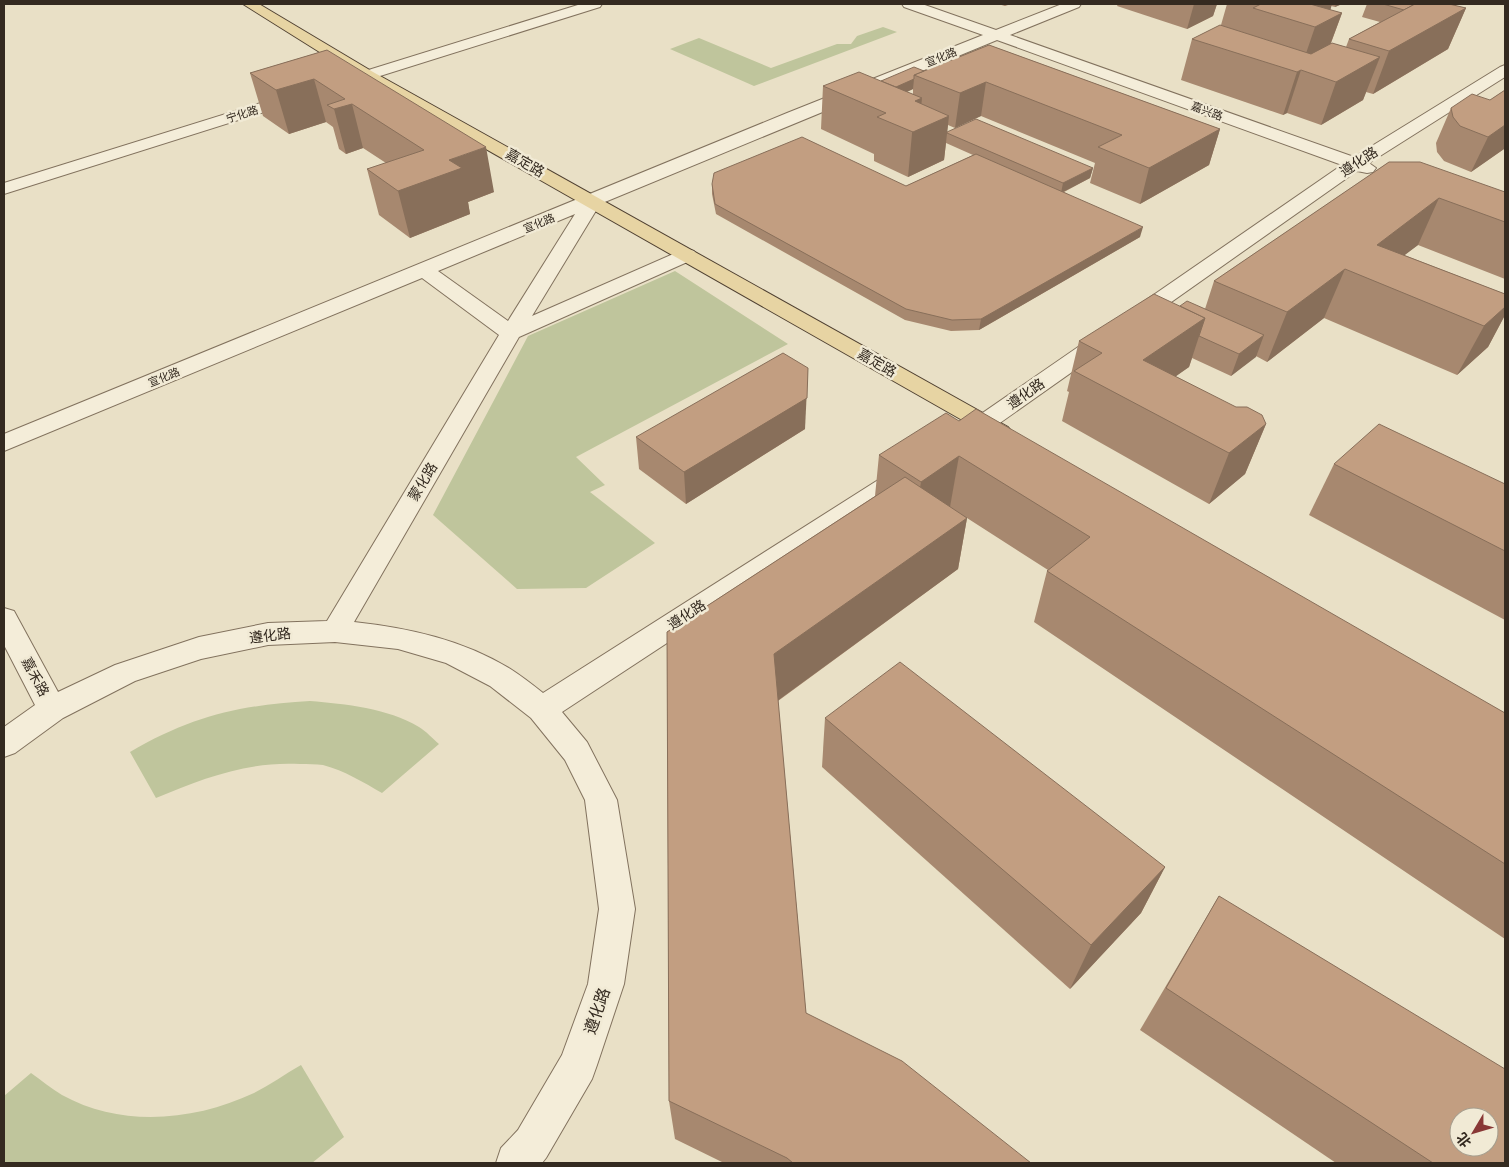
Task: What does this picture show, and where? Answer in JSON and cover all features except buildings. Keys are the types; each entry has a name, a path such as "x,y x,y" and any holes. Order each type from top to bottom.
{"main road":[{"name":"嘉定路","path":"250,4 366,75 1022,445"}],"street":[{"name":"宁化路","path":"4,189 595,4"},
{"name":"嘉兴路","path":"910,4 1381,174"},
{"name":"宣化路","path":"4,443 1074,4"},
{"name":"遵化路","path":"542,709 984,424 1355,164 1505,70"},
{"name":"蒙化路","path":"334,631 511,333 592,201"},
{"path":"424,270 511,333 687,255"},
{"name":"嘉禾路","path":"4,618 52,709"},
{"name":"遵化路","path":"4,744 52,709 125,673 199,648 268,634 334,631 398,638 455,654 501,678 542,709 576,751 601,800 617,909 606,984 578,1065 532,1144 516,1163"}],"green space":[{"path":"883,27 897,32 754,86 670,49 699,38 771,68 837,44 851,44 857,36"},
{"path":"675,271 788,344 576,457 605,485 590,492 655,543 586,588 517,589 433,515 528,336"},
{"path":"310,701 366,708 394,715 419,727 439,744 382,793 331,767 312,764 281,764 263,765 226,772 156,798 130,752 174,729 217,714 239,709"},
{"path":"301,1065 344,1137 312,1163 4,1163 4,1096 31,1073 62,1095 85,1106 109,1113 158,1117 183,1115 231,1102 260,1090"}]}
